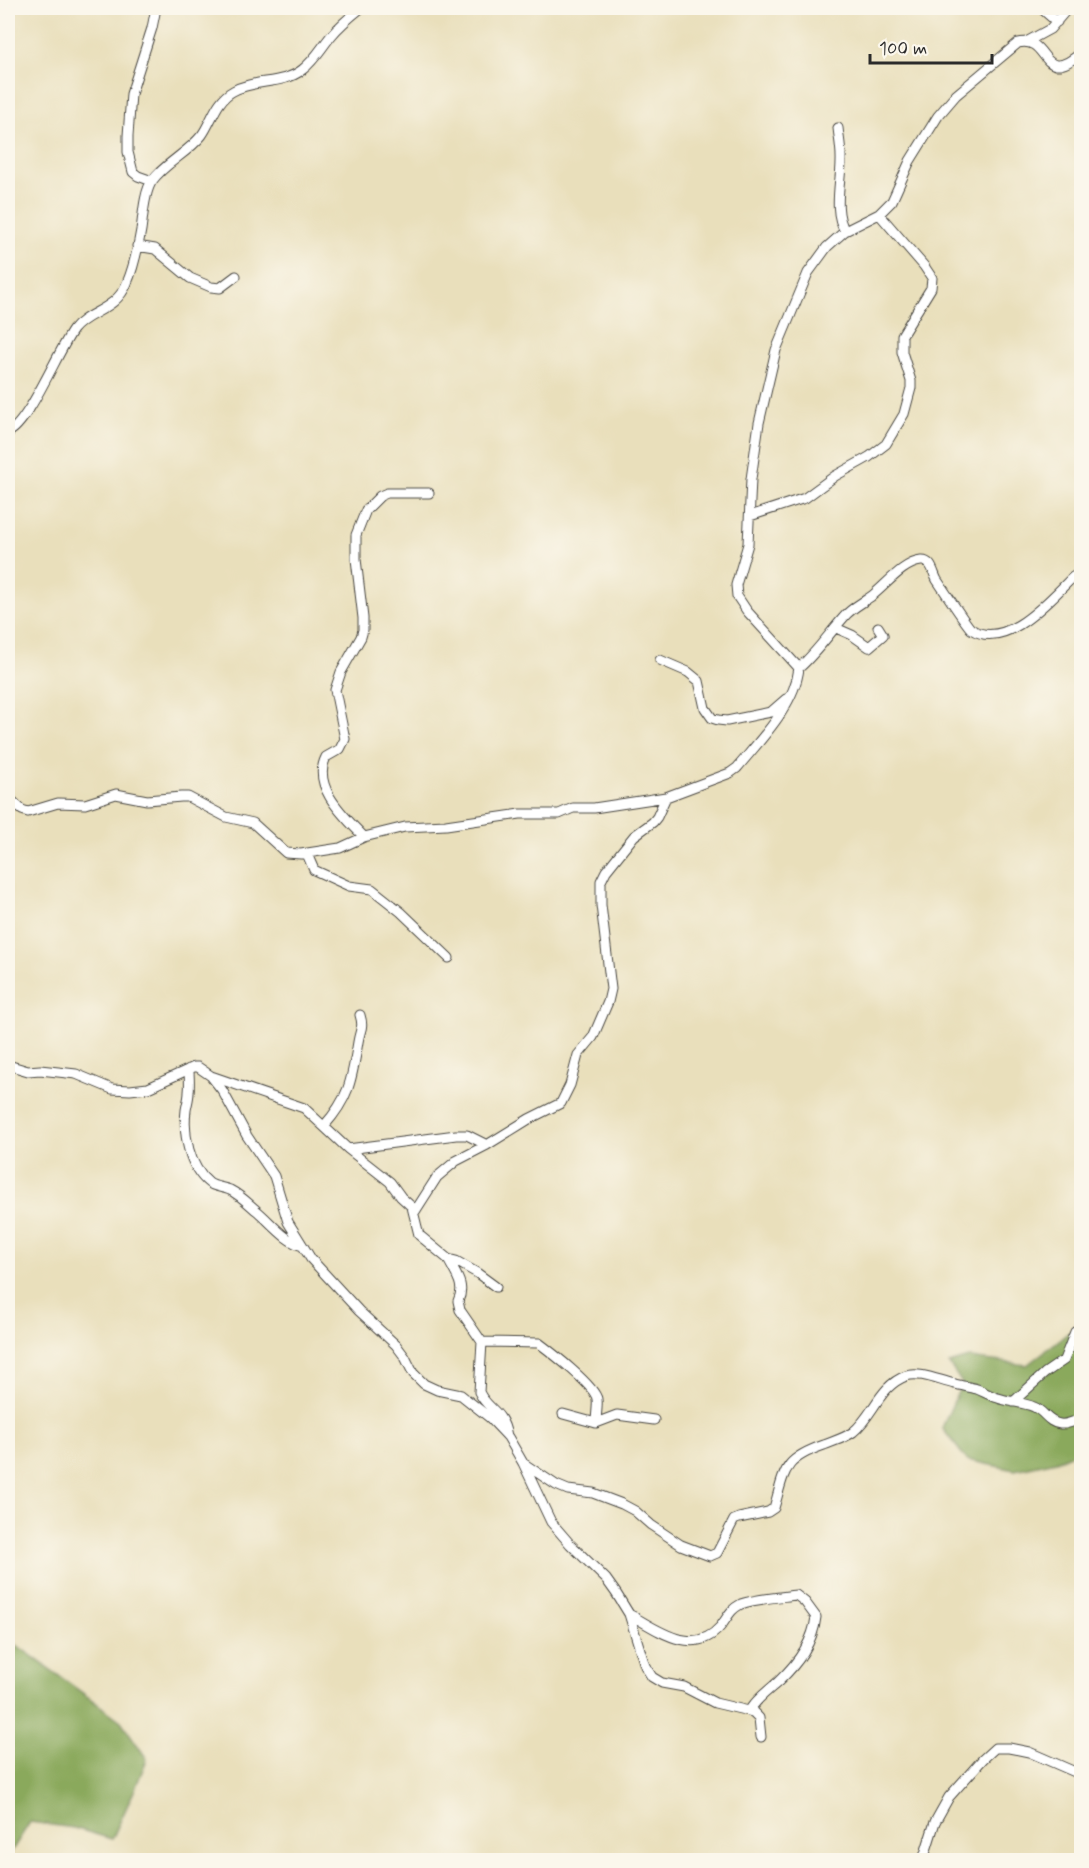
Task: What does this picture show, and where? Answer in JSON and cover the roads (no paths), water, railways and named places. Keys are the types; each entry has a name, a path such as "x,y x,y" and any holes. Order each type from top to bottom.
{"street":[{"path":"152,181 133,172 128,152 128,136 131,94 156,8"},
{"path":"8,432 16,428 42,387 58,353 75,328 110,305 122,293 138,246 152,181 201,136 226,95 243,86 293,76 316,57 331,36 361,8"},
{"path":"1041,8 1057,22"},
{"path":"799,669 747,611 737,596 736,585 748,544 751,478 759,423 776,350 808,273 827,247 845,231 879,214 892,201 910,161 938,116 982,72 1018,43 1028,41 1050,29 1068,8"},
{"path":"1028,41 1058,67 1065,65 1082,52"},
{"path":"838,128 841,157 839,204 841,225 845,231"},
{"path":"750,516 805,498 835,476 869,457 886,444 904,414 911,381 902,352 902,335 931,288 932,278 879,214"},
{"path":"138,246 159,252 182,272 212,287 220,288 236,276"},
{"path":"364,837 334,804 323,779 322,769 326,757 340,749 345,739 335,690 341,672 363,630 356,535 366,510 380,496 396,493 429,493"},
{"path":"8,797 22,810 28,812 58,803 85,804 116,794 147,800 188,797 226,817 253,823 286,853 307,854 340,848 364,837 405,827 446,825 520,814 559,814 573,808 594,808 666,797 723,777 737,768 777,718 794,691 799,669 845,615 901,571 920,561 928,563 966,625 973,630 990,634 1005,632 1020,625 1073,577 1082,572"},
{"path":"836,628 852,635 869,647 883,635 878,627"},
{"path":"660,660 688,672 699,681 705,708 712,718 718,720 727,721 771,712 794,691"},
{"path":"414,1213 437,1177 456,1161 561,1103 567,1093 578,1055 593,1037 611,989 601,905 600,886 603,876 634,836 653,822 666,797"},
{"path":"307,854 314,870 349,886 372,890 400,912 448,958"},
{"path":"324,1126 345,1097 351,1081 362,1028 360,1015"},
{"path":"8,1065 28,1071 76,1074 112,1089 130,1090 148,1088 198,1066 211,1076 222,1090 247,1136 274,1176 288,1222 311,1259 359,1311 396,1345 413,1373 424,1384 461,1395 490,1418 507,1437 523,1462 551,1522 606,1579 629,1614 645,1666 652,1677 662,1683 684,1687 715,1703 753,1712 759,1718 761,1737"},
{"path":"189,1069 187,1140 198,1172 210,1184 236,1194 295,1245 303,1246"},
{"path":"211,1076 304,1108 348,1149 384,1176 412,1207 419,1235 448,1259 462,1286 462,1293 458,1301 460,1310 482,1342 479,1392 481,1397 497,1411 505,1424 507,1437"},
{"path":"348,1149 456,1135 467,1136 487,1145"},
{"path":"448,1259 477,1273 495,1287"},
{"path":"1013,1402 1064,1360 1075,1332 1082,1326"},
{"path":"482,1342 539,1343 585,1380 595,1392 596,1423"},
{"path":"523,1462 556,1485 568,1490 593,1493 622,1504 681,1545 710,1556 717,1553 735,1520 768,1512 774,1508 782,1477 795,1458 839,1440 852,1432 871,1413 882,1393 890,1385 913,1374 974,1388 997,1398 1034,1407 1048,1420 1058,1424 1082,1418"},
{"path":"563,1414 596,1423 617,1415 654,1420"},
{"path":"629,1614 685,1642 703,1640 719,1628 730,1611 743,1603 796,1595 805,1602 816,1617 814,1633 803,1655 779,1681 755,1700 749,1711"},
{"path":"923,1860 935,1822 949,1797 995,1748 1029,1752 1082,1776"}]}
